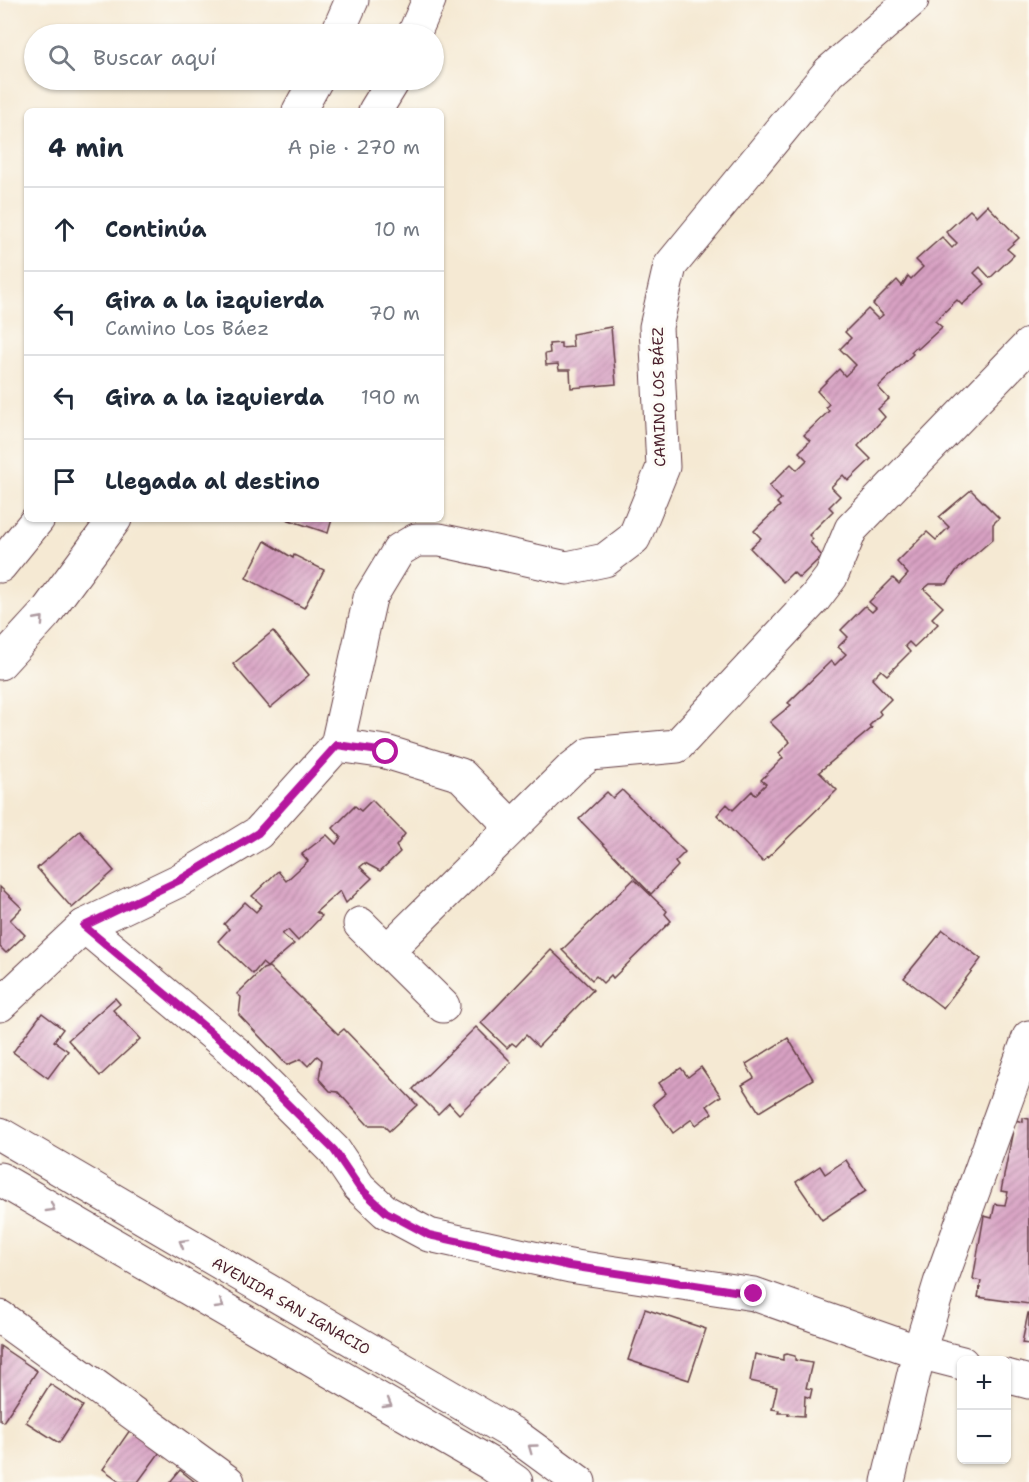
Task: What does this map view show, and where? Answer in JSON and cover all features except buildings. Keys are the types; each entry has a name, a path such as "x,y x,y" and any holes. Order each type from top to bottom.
{"street":[{"path":"341,24 352,0"},
{"path":"418,24 429,0"},
{"name":"CAMINO LOS BÁEZ","path":"0,1005 84,926 180,880 258,833 337,745 370,598 399,550 416,540 440,540 567,568 605,560 634,538 663,467 656,327 670,266 829,72 912,0"},
{"path":"301,108 311,90"},
{"path":"377,108 388,90"},
{"path":"387,951 512,827 590,754 677,746 815,598 831,577 851,529 1029,345"},
{"path":"0,566 36,522"},
{"path":"0,663 45,614 113,522"},
{"path":"337,745 386,752 460,775 512,827"},
{"path":"360,924 443,1006"},
{"path":"84,926 237,1054 334,1150 359,1187 386,1212 429,1235 570,1266 754,1294 919,1352 957,1362"},
{"path":"888,1482 919,1352 940,1283 1029,1037"},
{"name":"AVENIDA SAN IGNACIO","path":"0,1134 512,1433 579,1482"},
{"path":"0,1179 484,1473 516,1482"},
{"path":"0,1317 228,1482"},
{"path":"1011,1377 1029,1382"}],"route":[{"path":"386,752 337,745 258,833 180,880 84,926 237,1054 334,1150 359,1187 386,1212 429,1235 570,1266 754,1294"}]}
